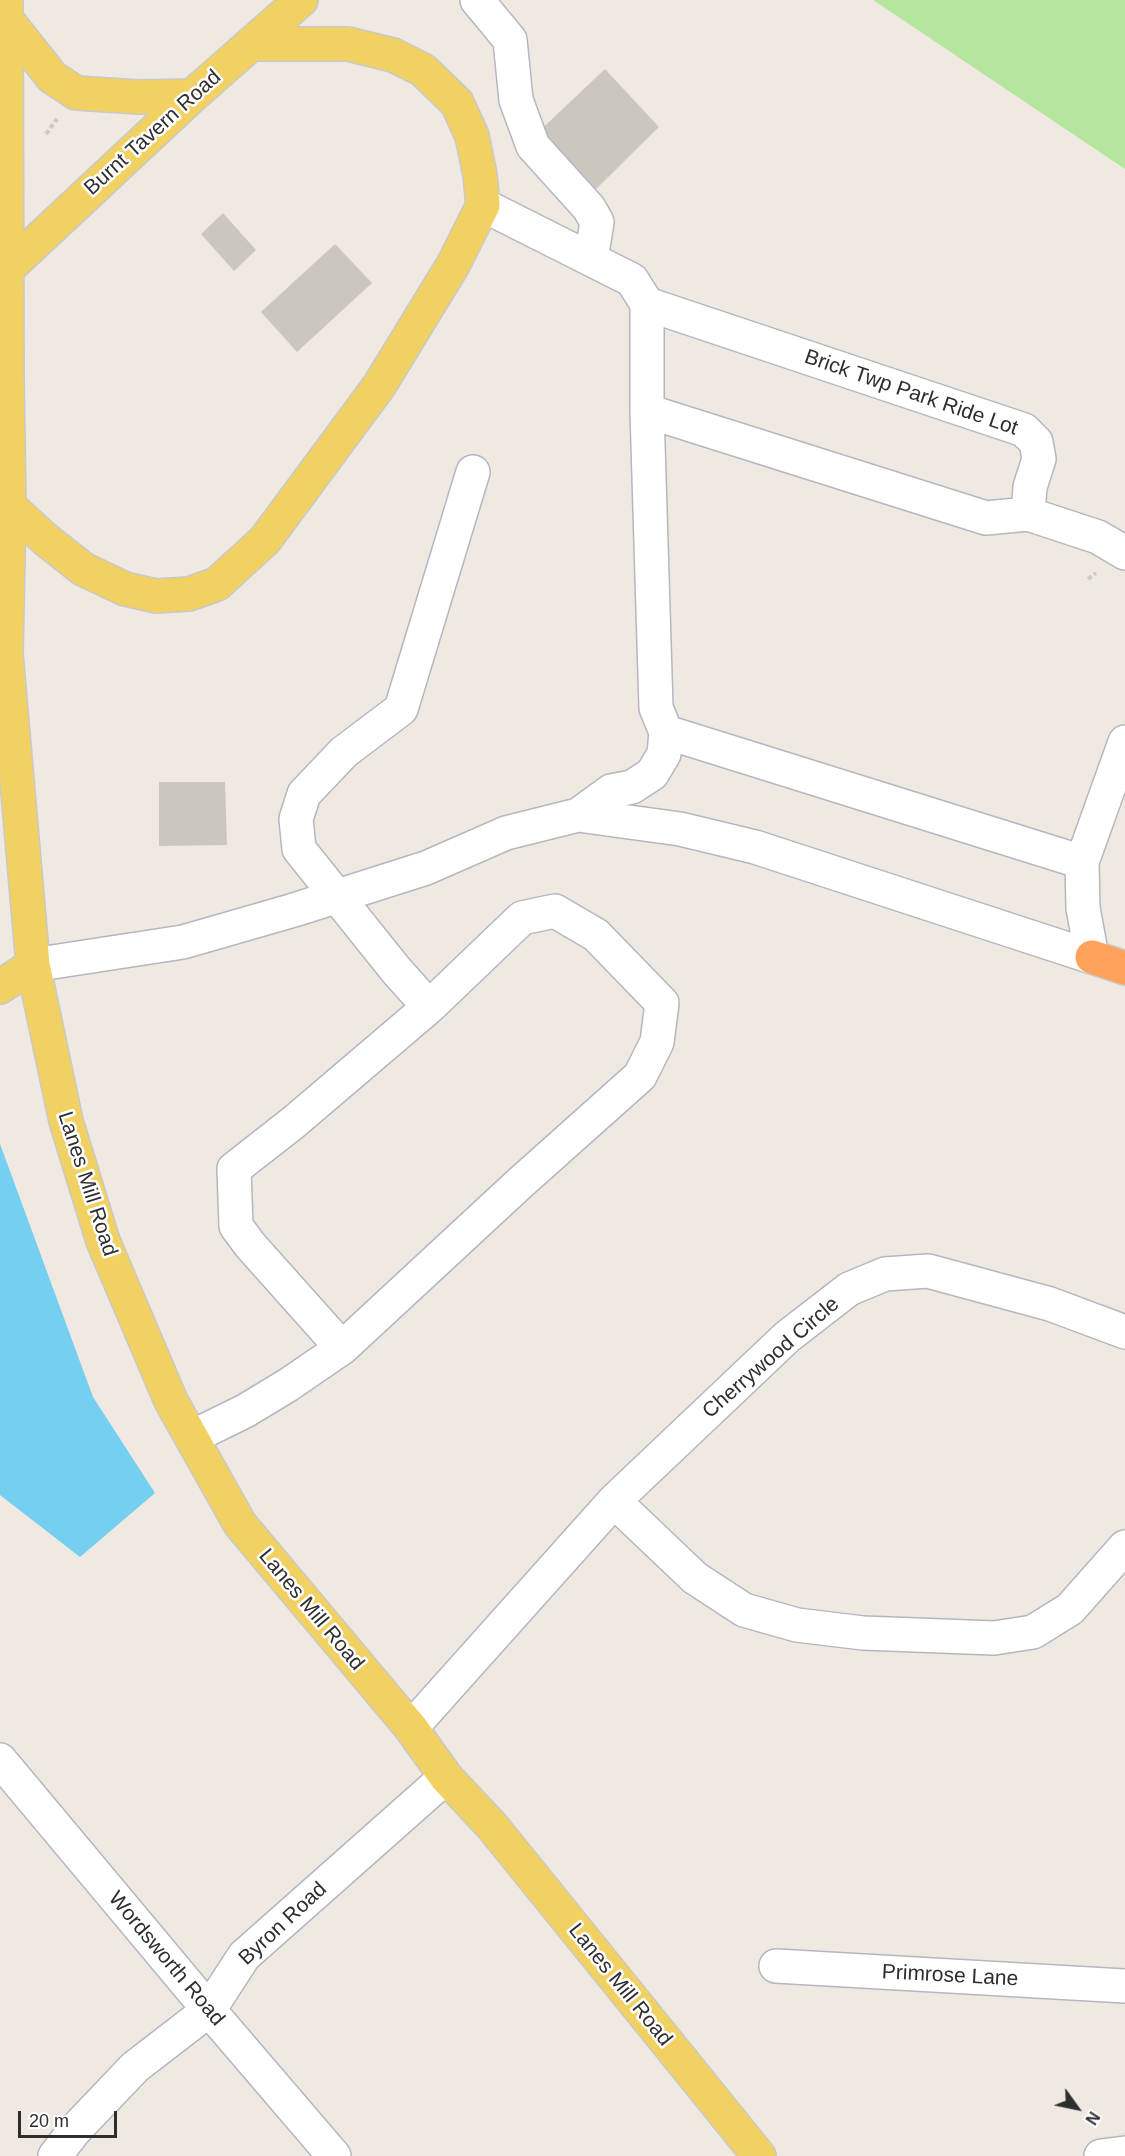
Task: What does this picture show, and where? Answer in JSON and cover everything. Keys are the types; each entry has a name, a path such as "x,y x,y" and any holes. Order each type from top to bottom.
{"highway":[{"path":"1092,957 1125,968"}],"main road":[{"name":"Burnt Tavern Road","path":"2,273 192,96 252,44 287,5"},
{"path":"4,10 52,77 76,93 192,96"},
{"name":"Lanes Mill Road","path":"4,10 2,273 9,506 4,540 3,654 33,965 66,1121 103,1241 171,1401 240,1524 411,1728 446,1777 492,1826 759,2156"},
{"path":"9,506 83,569 125,589 156,596 189,594 217,584 265,540 379,386 453,265 483,205 472,136 457,103 423,70 393,55 348,44 252,44"},
{"path":"0,965 33,965"},
{"path":"0,987 33,965"}],"street":[{"path":"477,0 510,39 516,100 533,146 589,208 597,222 591,259"},
{"path":"483,205 632,280 647,304 646,411 656,708 666,732 664,754 652,774 632,787 611,791 578,815"},
{"name":"Brick Twp Park Ride Lot","path":"647,304 1024,430 1036,442 1039,459 1030,487 1028,514"},
{"path":"646,411 986,518 1028,514 1098,537 1125,553"},
{"path":"429,1007 396,970 299,849 296,819 304,794 344,752 401,709 473,472"},
{"path":"666,732 1082,862"},
{"path":"33,965 183,942 338,897 426,868 506,833 578,815 680,829 755,847 1092,957 1083,908 1082,862 1125,742"},
{"path":"192,1437 245,1411 342,1348 519,1184 640,1076 657,1042 662,1003 596,935 555,911 522,918 429,1007 294,1122 234,1169 236,1226 250,1245 342,1348"},
{"name":"Cherrywood Circle","path":"411,1728 614,1501 787,1337 849,1289 885,1275 928,1271 1050,1304 1125,1332"},
{"path":"614,1501 695,1578 744,1610 797,1625 863,1634 994,1638 1033,1632 1070,1609 1125,1547"},
{"name":"Wordsworth Road","path":"0,1760 334,2156"},
{"name":"Byron Road","path":"55,2156 74,2131 135,2067 209,2010 244,1956 446,1777"},
{"name":"Primrose Lane","path":"776,1966 1125,1986"},
{"path":"1101,2156 1125,2153"}],"path":[{"path":"46,134 63,111"}],"green space":[{"path":"873,0 1125,0 1125,169"}],"water":[{"path":"0,1144 93,1397 155,1493 80,1557 0,1495"}],"building":[{"path":"605,69 659,127 586,199 533,137"},
{"path":"223,213 256,250 234,271 201,234"},
{"path":"335,244 372,283 297,352 261,312"},
{"path":"159,782 225,782 227,845 159,846"}]}
